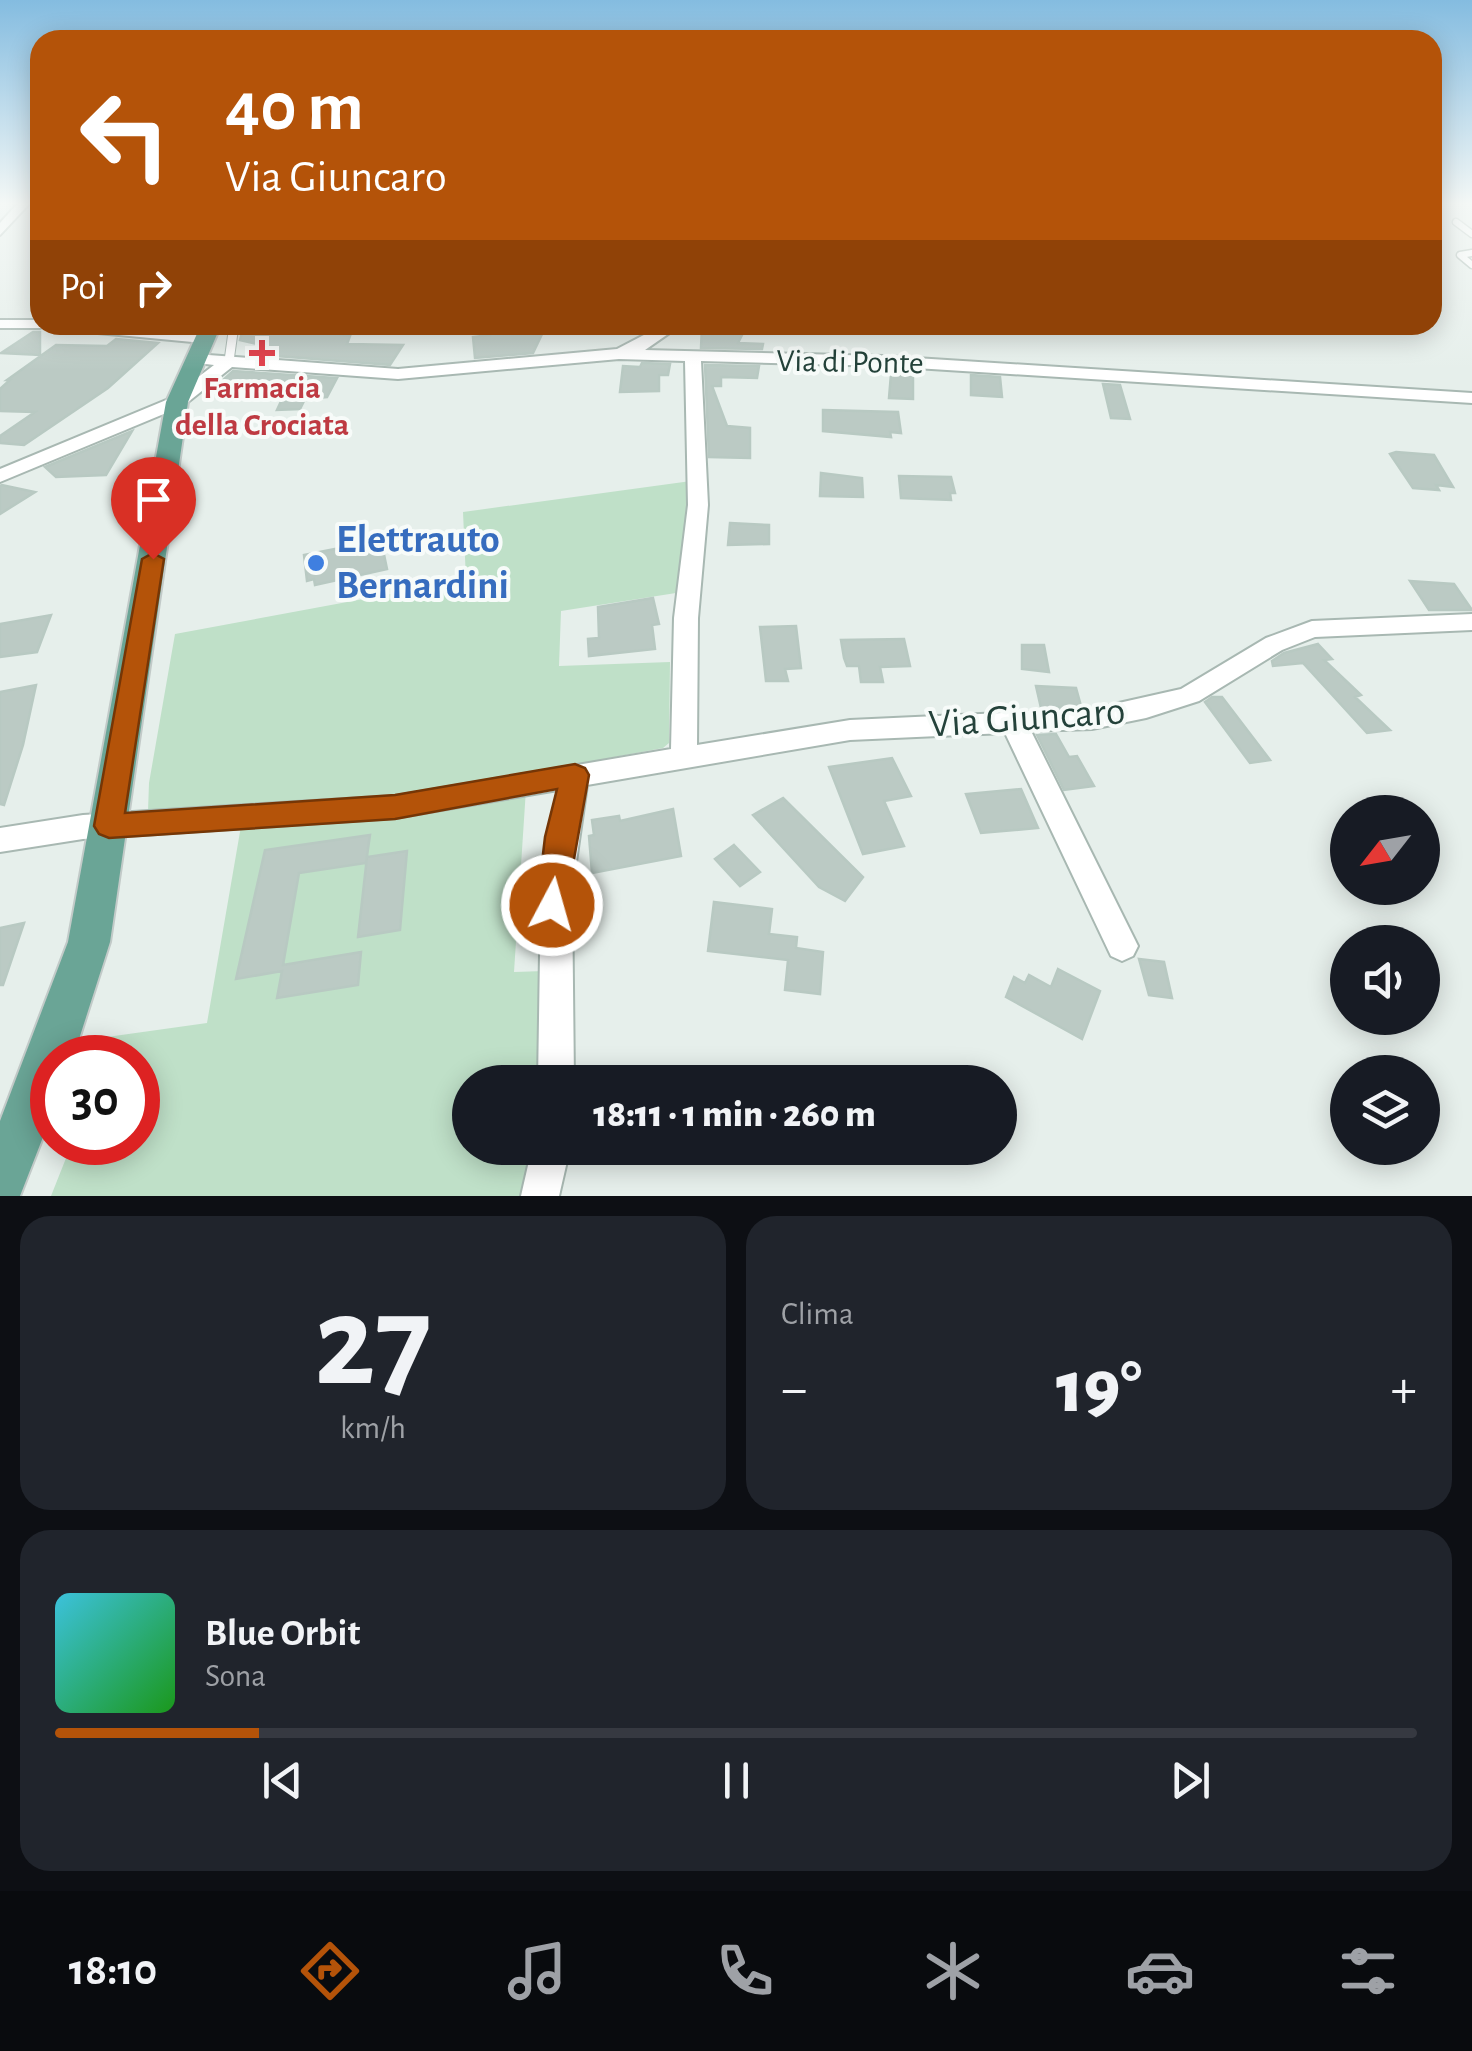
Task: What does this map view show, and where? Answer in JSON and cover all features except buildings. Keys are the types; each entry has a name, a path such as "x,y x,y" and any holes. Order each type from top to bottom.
{"main road":[{"path":"0,1182 41,1082 90,942 178,402 203,341"}],"street":[{"path":"0,324 30,324"},
{"name":"Via di Ponte","path":"167,335 203,341 230,361 398,374 618,354 941,364 1472,398"},
{"path":"618,354 642,346 658,335"},
{"path":"684,757 686,618 698,505 693,359"},
{"path":"0,476 178,402 230,361"},
{"name":"Via Giuncaro","path":"0,840 109,826 395,807 850,730 1092,719 1190,695 1274,644 1312,629 1472,622"},
{"path":"1013,722 1122,946"},
{"path":"556,1065 552,905 560,837 575,775"},
{"path":"540,1196 547,1165"}],"lane":[{"path":"230,361 233,335"}],"green space":[{"path":"691,481 676,593 561,611 559,666 670,662 669,743 663,748 342,802 278,808 148,811 149,783 175,634 466,580 463,512"},
{"path":"526,789 514,972 545,971 546,1065 452,1065 452,1165 535,1165 526,1196 51,1196 63,1165 160,1165 160,1035 121,1035 207,1023 241,826"}],"place":[{"name":"Farmacia della Crociata","path":"262,353"},
{"name":"Elettrauto Bernardini","path":"316,563"}],"route":[{"path":"153,559 109,826 395,807 575,775 560,837 552,905"}]}
